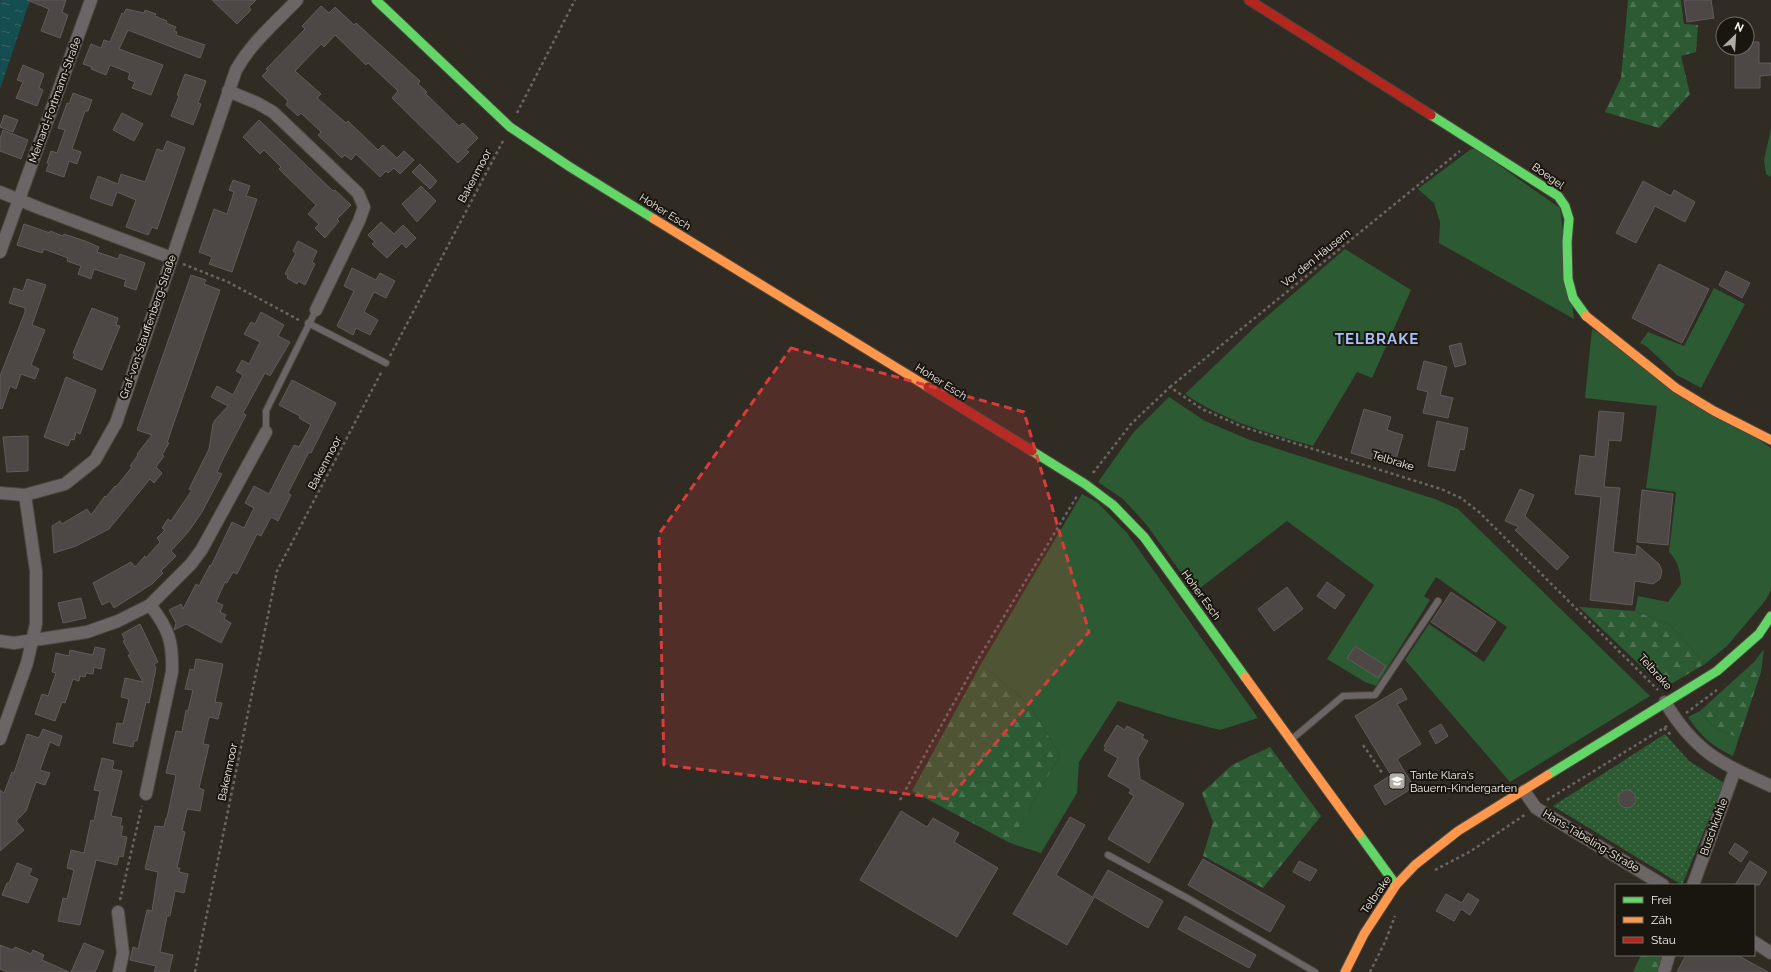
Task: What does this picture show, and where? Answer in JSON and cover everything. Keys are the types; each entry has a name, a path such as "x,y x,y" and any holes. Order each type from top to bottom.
{"street":[{"name":"Meinard-Fortmann-Straße","path":"0,252 91,0"},
{"name":"Graf-von-Stauffenberg-Straße","path":"0,493 25,495 65,484 95,460 116,423 236,70 243,58 297,0"},
{"name":"Hoher Esch","path":"376,0 510,127 570,167 1085,484 1113,505 1144,537 1396,885"},
{"name":"Boegel","path":"1249,0 1472,140 1558,196 1565,206 1569,219 1567,242 1568,279 1573,298 1588,318 1676,388 1714,411 1771,440"},
{"path":"228,91 257,103 273,112 358,193 364,206 360,221 316,310"},
{"path":"0,192 172,258"},
{"path":"0,641 14,643 88,632 118,621 150,605 191,564 202,549 266,432"},
{"path":"0,739 27,663 36,624 36,571 25,495"},
{"path":"146,794 172,672 171,640 161,619 150,605"},
{"name":"Telbrake","path":"1345,972 1364,934 1396,885 1415,865 1458,831 1717,671 1759,634 1771,616"},
{"path":"1666,702 1676,720 1697,745 1713,758 1735,770 1771,786"},
{"name":"Buschkuhle","path":"1693,884 1735,770"},
{"name":"Hans-Tabeling-Straße","path":"1524,791 1536,808 1661,884"},
{"path":"118,912 123,953 119,972"},
{"path":"1755,943 1771,953"},
{"path":"1664,972 1669,956"}],"lane":[{"path":"266,432 266,411 308,323 316,310"},
{"path":"308,323 386,363"},
{"path":"1290,740 1343,696 1375,695 1438,601"},
{"path":"1108,855 1189,899 1315,972"}],"path":[{"name":"Bakenmoor","path":"195,972 277,571 575,0"},
{"name":"Vor den Häusern","path":"1170,387 1472,140"},
{"path":"172,258 228,282 289,315 308,323"},
{"path":"900,800 977,661 1085,484 1131,424 1170,387"},
{"name":"Telbrake","path":"1170,387 1202,409 1243,427 1441,489 1461,498 1479,512 1614,645 1657,688 1666,702"},
{"path":"1363,745 1384,774"},
{"path":"118,912 138,815 146,794"},
{"path":"1370,972 1385,942 1397,910"}],"highlighted area":[{"path":"791,348 1024,412 1089,632 949,799 664,765 659,534"}],"green space":[{"path":"1628,0 1681,0 1684,24 1698,25 1696,52 1681,56 1690,94 1659,128 1605,112 1621,78"},
{"path":"1771,129 1771,177 1766,174 1764,160"},
{"path":"1471,149 1476,149 1560,208 1574,319 1439,243 1440,222 1434,203 1418,189"},
{"path":"1345,249 1411,290 1372,378 1357,372 1313,446 1263,431 1231,419 1215,412 1185,394 1257,325"},
{"path":"1714,288 1745,304 1701,388 1677,375 1646,346 1640,343 1648,332 1684,346"},
{"path":"1592,329 1771,448 1771,590 1765,601 1727,646 1705,664 1670,625 1635,611 1638,596 1668,602 1681,584 1675,559 1669,552 1676,492 1646,488 1657,406 1585,398"},
{"path":"1169,397 1205,421 1250,440 1435,499 1458,509 1650,696 1510,782 1405,660 1429,624 1484,662 1507,627 1436,577 1424,596 1430,600 1376,686 1365,682 1327,659 1374,585 1287,521 1195,592 1146,524 1123,499 1098,482 1133,433"},
{"path":"1082,494 1097,502 1127,533 1258,718 1220,730 1173,718 1118,701 1079,762 1077,793 1041,853 1010,843 1060,755 1029,704 981,664"},
{"path":"1579,607 1635,611 1670,625 1705,664 1664,688"},
{"path":"1764,649 1761,672 1739,738 1712,725 1700,711 1754,662"},
{"path":"981,664 1029,704 1060,755 1010,843 912,791"},
{"path":"1700,711 1712,725 1739,738 1733,756 1719,749 1702,735 1688,717"},
{"path":"1665,734 1689,761 1724,783 1682,884 1553,806"},
{"path":"1270,747 1321,816 1263,888 1203,856 1213,822 1202,793 1232,765"},
{"path":"1641,956 1662,956 1657,972 1633,972"}],"water":[{"path":"1,0 30,0 0,89 0,2"}],"building":[{"path":"27,0 66,0 62,12 68,15 60,38 41,31 49,9"},
{"path":"212,0 256,0 249,7 251,10 237,24"},
{"path":"1684,0 1711,0 1714,18 1687,22"},
{"path":"321,6 329,13 335,7 354,25 356,23 420,81 418,84 427,92 425,93 459,126 463,123 478,138 466,150 469,152 458,163 392,98 398,91 368,63 366,65 335,35 324,47 321,44 295,71 321,94 317,98 346,123 348,121 378,150 383,145 397,158 404,151 414,160 400,174 394,168 388,173 386,171 380,177 356,154 351,160 345,155 342,158 318,135 321,132 301,113 298,116 286,105 288,101 262,76 268,70 266,69 305,29 302,26"},
{"path":"126,9 144,13 145,10 156,14 155,16 176,27 174,31 177,32 176,35 205,45 200,58 128,30 119,49 163,65 151,95 132,88 135,82 128,79 130,73 110,65 106,75 83,64 91,44 101,48 104,40 110,42 122,13 124,14"},
{"path":"1755,42 1759,42 1759,63 1771,63 1771,75 1760,76 1760,88 1735,88 1735,56 1755,56"},
{"path":"23,65 44,74 39,88 43,90 37,106 16,98 23,82 17,80"},
{"path":"185,74 206,81 198,103 201,104 193,125 171,116 179,96 177,95"},
{"path":"73,93 92,100 88,111 85,111 72,149 81,152 77,164 69,161 64,177 46,171 49,164 47,163 51,151 57,153 65,130 58,128 67,103 69,104"},
{"path":"122,113 143,124 134,141 113,130"},
{"path":"4,115 18,120 13,132 0,127"},
{"path":"259,120 333,191 335,190 351,205 337,219 339,221 325,238 315,228 319,224 308,214 316,205 279,169 281,167 264,150 260,154 243,137"},
{"path":"3,130 28,140 21,159 0,151 0,139"},
{"path":"167,141 185,148 157,229 152,227 148,235 126,227 136,200 117,192 112,206 90,198 98,176 118,184 121,174 145,182 157,149 163,151"},
{"path":"420,164 437,181 430,189 412,172"},
{"path":"233,180 250,186 246,196 257,199 232,272 209,264 212,257 199,252 214,209 227,214 234,192 229,190"},
{"path":"1643,181 1671,196 1674,190 1695,202 1685,222 1655,206 1636,243 1616,233"},
{"path":"421,186 436,201 417,222 402,204"},
{"path":"381,222 394,234 403,225 416,238 406,248 402,243 387,258 372,244 375,242 368,235"},
{"path":"24,224 50,233 50,231 63,236 64,234 85,241 99,247 97,252 118,259 120,254 145,263 136,290 124,286 126,280 94,269 91,279 78,274 81,266 67,261 68,258 44,249 42,253 17,245"},
{"path":"298,241 317,251 312,262 315,264 305,285 298,281 297,284 287,278 288,275 285,274 296,253 293,251"},
{"path":"1659,264 1709,289 1682,343 1632,318"},
{"path":"352,268 376,280 380,273 395,281 386,298 374,292 364,312 378,320 370,335 356,328 353,335 337,326 354,291 344,286"},
{"path":"1726,271 1750,283 1742,298 1719,285"},
{"path":"191,275 206,280 204,284 220,290 167,443 169,443 162,455 164,456 156,467 162,473 154,483 150,479 109,529 76,546 54,553 52,526 60,521 62,524 87,509 91,515 105,496 106,497 115,486 116,487 132,467 130,466 138,455 137,454 152,435 137,430"},
{"path":"27,279 46,285 32,325 45,330 31,365 39,369 35,379 21,374 16,389 10,386 2,409 0,408 0,376 25,312 25,308 9,303 14,288 23,291"},
{"path":"92,308 118,318 116,325 120,326 102,370 73,358 75,354 73,353"},
{"path":"261,312 284,325 278,336 290,342 270,376 265,373 243,413 246,415 217,472 222,474 202,512 189,531 171,551 176,556 161,571 163,573 152,584 114,608 110,601 102,605 93,583 131,562 135,567 145,556 146,558 160,542 157,538 165,530 162,528 168,519 171,521 192,490 189,489 209,449 213,424 228,406 211,397 217,386 233,395 243,375 236,371 242,360 249,364 260,342 244,334 251,322 255,324"},
{"path":"1461,343 1466,364 1455,367 1449,346"},
{"path":"1424,361 1447,367 1440,395 1453,398 1448,418 1423,413 1428,392 1417,389"},
{"path":"66,377 96,390 80,434 76,432 74,440 71,439 68,446 44,437"},
{"path":"292,380 336,403 311,453 309,452 288,493 291,495 278,521 271,517 261,536 257,534 237,574 233,572 227,583 225,582 216,602 223,605 220,612 226,615 224,619 231,623 221,643 186,624 174,630 176,623 169,610 181,604 183,609 196,584 199,586 210,565 211,566 232,522 244,528 254,508 245,503 254,486 269,494 294,445 299,447 311,425 299,418 300,416 279,405"},
{"path":"1364,409 1391,417 1387,430 1403,435 1394,466 1351,453"},
{"path":"1599,411 1624,413 1621,441 1609,440 1604,487 1620,488 1613,552 1636,555 1637,545 1659,564 1662,571 1660,579 1653,584 1635,581 1632,605 1590,600 1601,497 1575,494 1580,455 1595,457"},
{"path":"1437,421 1468,428 1464,450 1460,449 1455,471 1428,466"},
{"path":"28,436 28,471 7,472 3,437"},
{"path":"1520,489 1534,495 1525,516 1569,557 1557,570 1515,530 1519,527 1505,521"},
{"path":"1642,490 1673,494 1668,545 1637,542"},
{"path":"1327,582 1345,595 1335,609 1317,596"},
{"path":"1287,587 1303,609 1274,631 1258,609"},
{"path":"1451,592 1496,622 1476,652 1431,622"},
{"path":"81,598 86,618 63,623 58,603"},
{"path":"140,624 158,662 154,664 156,668 149,703 146,702 137,741 134,741 133,747 113,743 117,723 123,724 129,699 121,697 125,678 143,682 128,655 131,655 123,641 125,640 122,634"},
{"path":"1355,646 1386,666 1378,678 1347,658"},
{"path":"95,647 105,649 101,669 94,667 93,674 86,673 85,677 80,676 79,681 73,679 65,703 62,702 55,721 35,714 42,694 48,696 56,673 52,672 56,653 69,656 70,650 93,655"},
{"path":"196,659 223,664 215,702 222,703 218,719 209,717 203,744 209,745 199,788 204,790 200,811 187,809 182,831 185,832 177,868 180,868 179,872 188,874 184,893 175,891 170,916 167,916 160,952 173,955 169,972 154,972 156,966 130,960 133,947 138,949 147,910 152,911 158,872 145,869 155,826 164,827 167,818 176,775 166,773 176,731 182,732 186,710 188,711 193,690 185,689 190,669 194,670"},
{"path":"1401,688 1407,699 1397,704 1421,744 1397,759 1414,787 1385,805 1374,786 1391,775 1355,716"},
{"path":"1441,724 1448,736 1436,744 1429,731"},
{"path":"1117,725 1125,730 1127,726 1144,735 1142,738 1148,741 1138,758 1140,779 1184,804 1149,863 1108,839 1134,796 1129,793 1131,789 1108,776 1118,758 1104,750 1106,747 1104,746"},
{"path":"43,729 62,736 59,746 50,742 40,770 50,773 45,785 36,782 26,811 16,821 24,830 0,851 0,790 4,793 12,772 14,773 27,734 39,738"},
{"path":"102,758 114,761 112,769 122,771 111,816 122,818 120,826 123,826 121,836 127,837 123,857 119,856 117,865 96,860 80,925 58,921 63,898 67,899 74,870 67,868 71,850 84,853 91,820 94,821 100,791 94,790"},
{"path":"1623,790 1631,790 1636,795 1634,806 1631,808 1623,808 1618,803 1618,795"},
{"path":"901,811 927,827 933,818 959,833 954,842 998,868 957,937 860,880"},
{"path":"1070,817 1085,825 1056,875 1094,898 1067,945 1013,914"},
{"path":"1735,843 1748,852 1741,862 1729,853"},
{"path":"1203,859 1285,906 1270,932 1188,885"},
{"path":"1299,861 1317,870 1310,881 1293,872"},
{"path":"1750,861 1767,872 1759,885 1736,884"},
{"path":"17,863 32,869 29,875 38,879 28,903 2,895 7,883 9,883"},
{"path":"1108,870 1163,901 1148,928 1093,896"},
{"path":"1468,893 1479,900 1470,915 1461,909 1454,921 1436,911 1446,894 1462,903"},
{"path":"1185,916 1256,955 1249,968 1178,929"},
{"path":"84,943 104,951 95,972 71,972"},
{"path":"0,945 13,950 15,947 31,954 33,950 44,955 42,960 69,972 8,972 0,969"},
{"path":"1685,956 1739,956 1768,972 1677,972"}],"traffic: fast":[{"path":"376,0 510,127 570,167 654,219"},
{"path":"1431,115 1558,196 1565,206 1569,219 1567,242 1568,279 1573,298 1586,316"},
{"path":"1032,451 1085,484 1113,505 1144,537 1245,677"},
{"path":"1548,775 1717,671 1759,634 1771,616"},
{"path":"1359,834 1396,885"}],"traffic: slow":[{"path":"654,219 928,387"},
{"path":"1586,316 1676,388 1714,411 1771,440"},
{"path":"1245,677 1359,834"},
{"path":"1345,972 1364,934 1396,885 1415,865 1458,831 1548,775"}],"traffic: jam":[{"path":"1249,0 1431,115"},
{"path":"928,387 1032,451"}],"place":[{"name":"Tante Klara's Bauern-Kindergarten","path":"1397,781"}],"district":[{"name":"TELBRAKE","path":"1377,339"}]}
